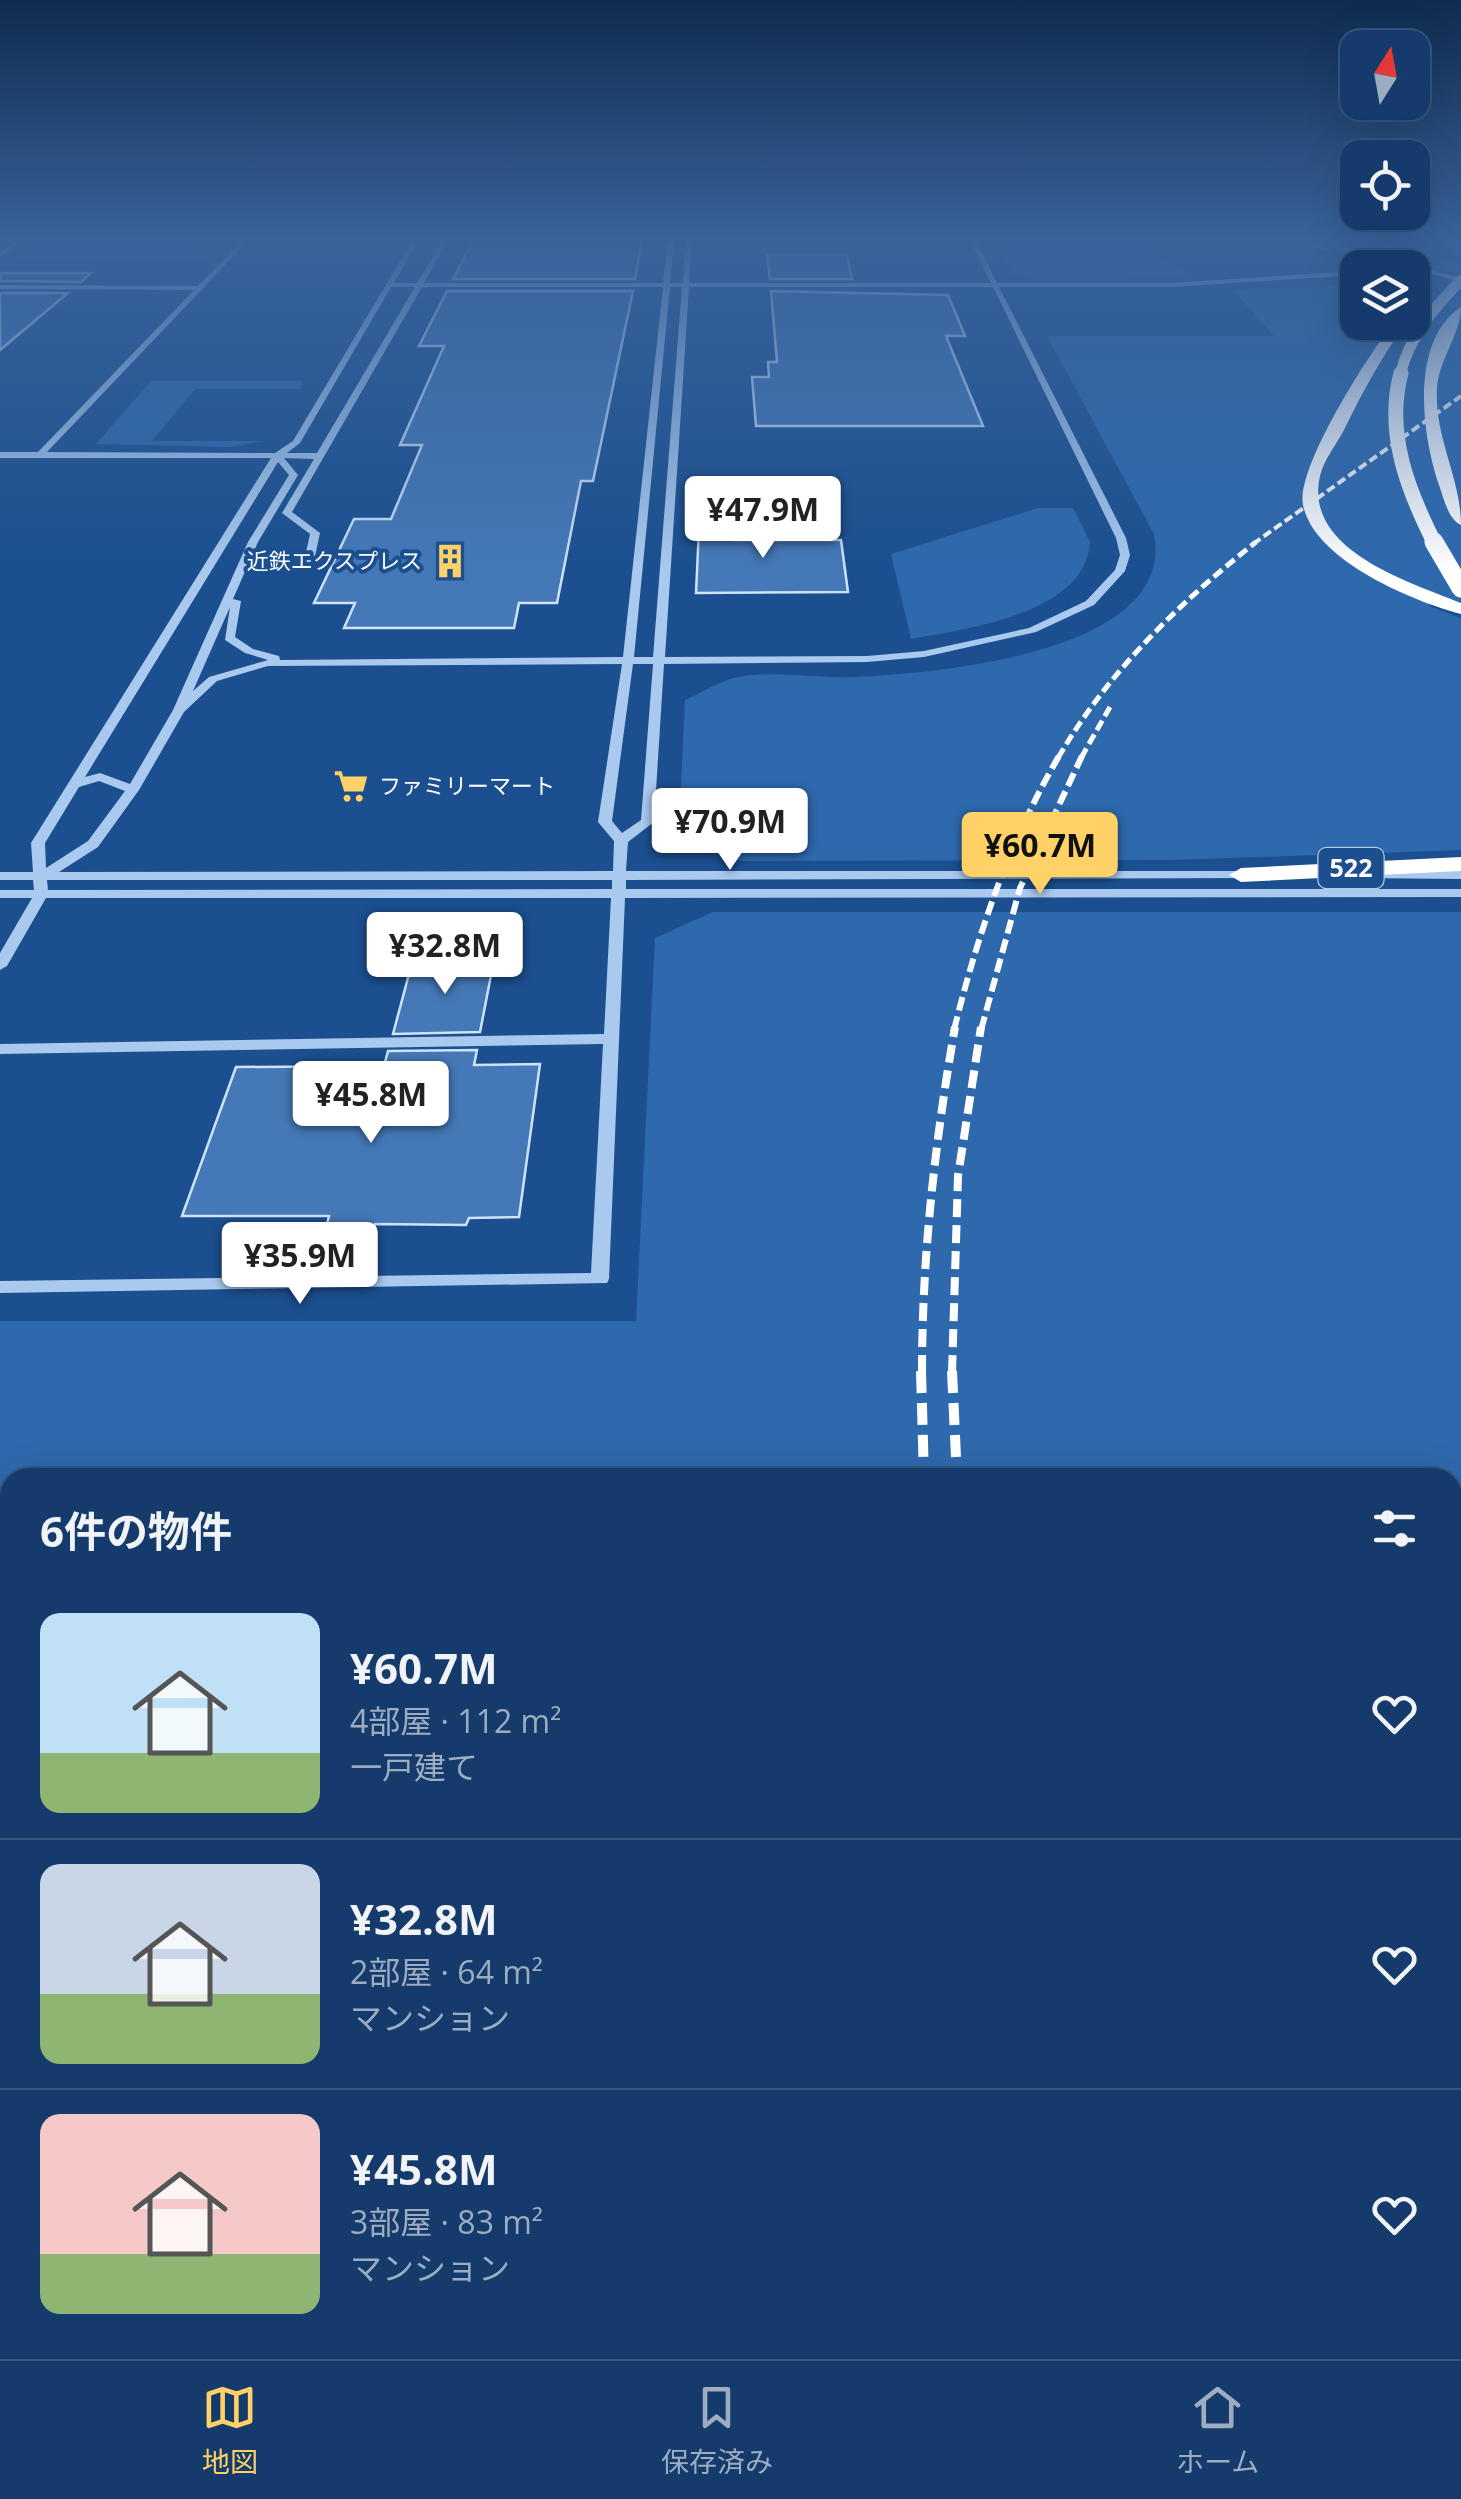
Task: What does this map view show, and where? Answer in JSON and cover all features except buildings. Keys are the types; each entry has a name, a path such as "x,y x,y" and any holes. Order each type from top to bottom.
{"highway":[{"path":"1381,351 1362,378 1313,476 1310,492 1316,522 1326,537 1370,568 1461,610"},
{"path":"1407,351 1392,402 1407,482 1427,530 1461,588"},
{"path":"1439,351 1428,413 1440,470 1461,520"},
{"name":"522","path":"1240,875 1461,864"}],"street":[{"path":"40,455 140,351"},
{"path":"0,966 41,894 43,876 38,843 277,456 296,443 350,351"},
{"path":"308,566 314,533 288,513 383,351"},
{"path":"0,1286 600,1280 620,840 605,822 628,660 658,351"},
{"path":"620,840 647,822 681,351"},
{"path":"179,710 199,687 228,672 295,660 658,660 924,654 1032,630 1067,616 1110,586 1126,555 1027,351"},
{"path":"0,455 319,456"},
{"path":"43,876 93,844 133,790 179,710 253,542 294,475 277,456"},
{"path":"253,542 228,626 230,638 249,651 295,660"},
{"path":"75,784 100,777 133,790"},
{"path":"0,876 1461,875"},
{"path":"0,894 1461,893"},
{"path":"0,1049 612,1039"}],"shaded area":[{"path":"1055,351 1461,351 1461,602 1451,599 1429,606 1461,618 1461,850 1173,860 740,861 679,828 685,700 748,675 892,675 991,662 1043,649 1091,631 1128,606 1151,574 1154,534"},
{"path":"151,381 304,381 300,389 195,389 152,441 263,441 231,447 96,444"},
{"path":"1038,508 1073,508 1090,542 1083,566 1068,586 1020,614 911,639 891,554"},
{"path":"713,912 1461,912 1461,1468 0,1468 0,1321 636,1321 655,938"}],"railway":[{"path":"1253,544 1461,396"},
{"path":"1058,758 1099,697 1146,641 1256,542"},
{"path":"1081,757 1110,707"},
{"path":"954,1030 997,889 1025,821 1059,756"},
{"path":"981,1030 1020,888 1081,757"},
{"path":"922,1373 931,1199 955,1027"},
{"path":"952,1372 958,1176 981,1027"},
{"path":"921,1371 924,1468"},
{"path":"952,1372 957,1468"}],"place":[{"name":"近鉄エクスプレス","path":"450,561"},
{"name":"ファミリーマート","path":"351,786"}]}
